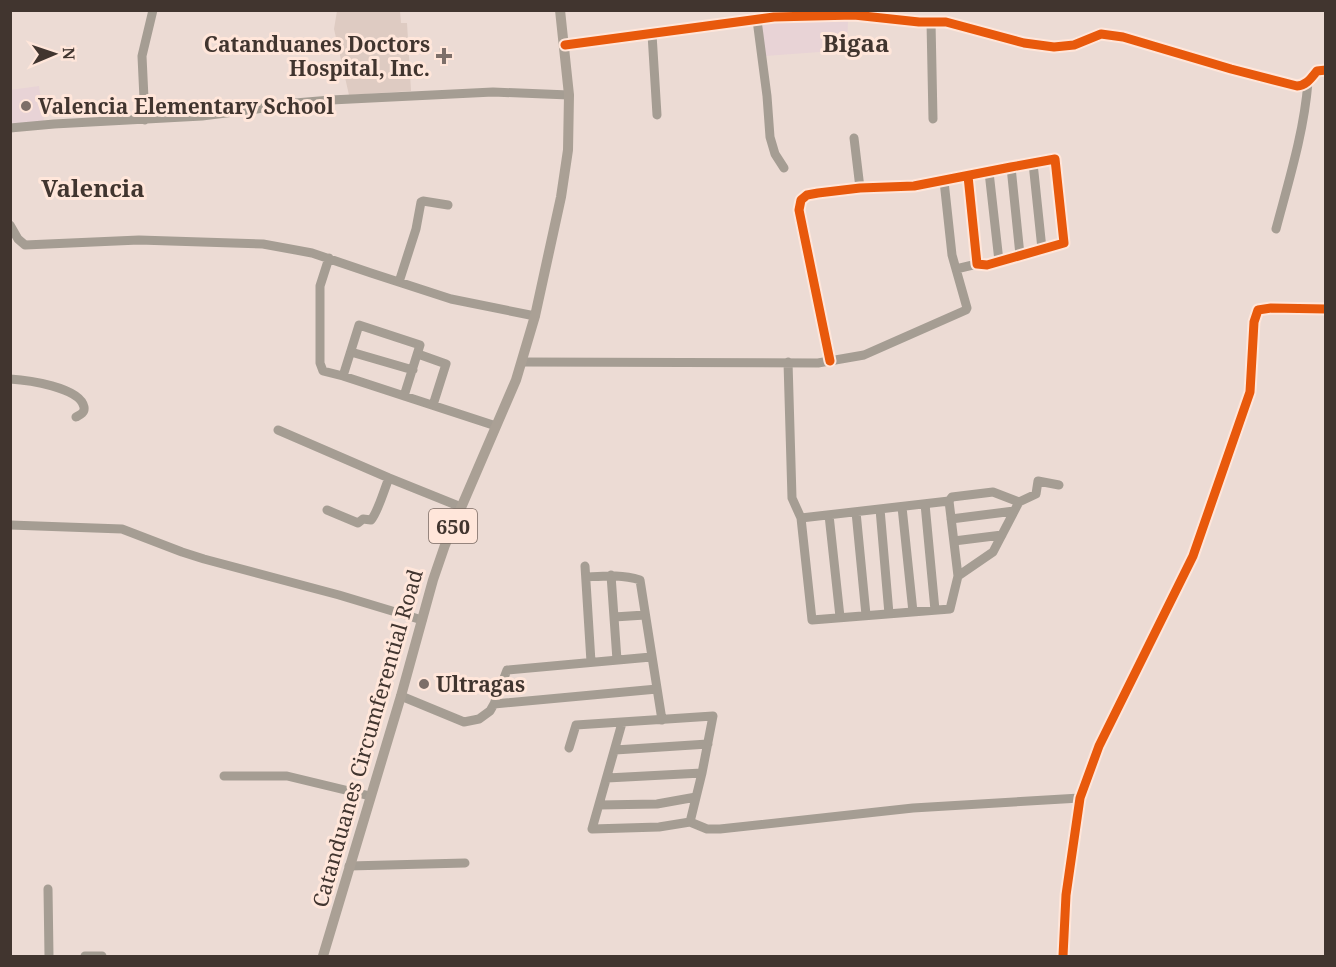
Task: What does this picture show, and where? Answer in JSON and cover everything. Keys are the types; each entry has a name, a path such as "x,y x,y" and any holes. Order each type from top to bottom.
{"main road":[{"name":"Catanduanes Circumferential Road","path":"323,957 436,571 522,362 535,316 567,163 569,95 560,10"}],"street":[{"path":"145,120 142,56 153,10"},
{"path":"565,45 757,20 854,13 946,22 1024,43 1054,47 1074,45 1101,34 1123,37 1288,85 1302,85 1308,82 1317,71 1326,70"},
{"path":"757,20 770,137 775,154 784,168"},
{"path":"931,22 933,119"},
{"path":"652,34 657,115"},
{"path":"1276,229 1294,163 1308,82"},
{"path":"10,128 209,115 283,104 331,100 501,92 569,95"},
{"path":"854,138 860,188"},
{"path":"830,361 799,210 801,200 807,195 818,192 914,186 1055,159 1064,243 987,265 977,264 956,270"},
{"path":"1033,163 1042,249"},
{"path":"1011,166 1020,255"},
{"path":"989,172 999,261"},
{"path":"968,176 977,264"},
{"path":"522,362 818,363 864,355 966,310 967,304 952,255 945,180"},
{"path":"399,282 416,229 421,202 448,205"},
{"path":"10,225 21,243 25,245 139,240 254,243 304,251 452,299 535,316"},
{"path":"329,258 320,286 320,363 323,371 496,426"},
{"path":"1063,957 1066,895 1080,798 1099,746 1193,556 1250,392 1254,322 1258,310 1271,308 1326,309"},
{"path":"343,376 359,326 420,345 404,396"},
{"path":"351,352 412,370"},
{"path":"418,354 446,364 433,405"},
{"path":"788,362 792,498 801,518 812,620 950,609 958,576 949,501"},
{"path":"10,379 44,383 74,395 84,407 84,412 76,417"},
{"path":"278,430 461,507"},
{"path":"327,510 358,523 363,519 371,520 377,514 378,504 389,478"},
{"path":"958,576 993,552 1019,502 1036,494 1038,481 1059,484"},
{"path":"801,518 949,501 952,497 993,492 1019,502"},
{"path":"925,504 934,610"},
{"path":"902,507 913,612"},
{"path":"880,509 889,614"},
{"path":"951,519 1014,511"},
{"path":"856,512 866,615"},
{"path":"829,515 840,617"},
{"path":"10,525 122,529 198,557 422,620"},
{"path":"954,541 1002,535"},
{"path":"585,566 591,662"},
{"path":"586,577 611,575 628,576 640,580 662,720"},
{"path":"611,575 617,660"},
{"path":"614,617 645,615"},
{"path":"401,696 464,722 479,719 490,711 507,670 651,657"},
{"path":"494,704 657,690"},
{"path":"569,748 576,725 712,716 690,822"},
{"path":"622,723 592,829 659,827 690,822 707,829 720,829 913,808 1080,798"},
{"path":"615,750 708,744"},
{"path":"607,777 702,773"},
{"path":"224,776 287,776 370,796"},
{"path":"599,805 657,804 696,797"},
{"path":"349,866 465,863"},
{"path":"48,889 49,957"},
{"path":"85,957 102,956"}],"shaded area":[{"path":"337,11 400,11 401,23 407,23 411,91 349,95 334,29"},
{"path":"804,19 848,20 847,50 765,56 760,22"},
{"name":"Valencia Elementary School","path":"39,86 44,121 11,126 10,90"}],"cycle path":[{"path":"565,45 774,17 854,15 919,22 946,22 1024,43 1054,47 1074,45 1101,34 1123,37 1297,86 1306,83 1317,71 1326,70"},
{"path":"830,361 799,210 801,200 807,195 818,193 860,188 914,186 1055,159 1064,243 987,265 977,264 968,176"},
{"path":"1063,956 1066,895 1080,798 1099,746 1193,556 1250,392 1254,322 1258,310 1271,308 1326,309"}],"place":[{"name":"Catanduanes Doctors Hospital, Inc.","path":"444,56"},
{"name":"Valencia Elementary School","path":"26,106"},
{"name":"Ultragas","path":"424,684"}],"district":[{"name":"Bigaa","path":"856,42"},
{"name":"Valencia","path":"93,187"}]}
